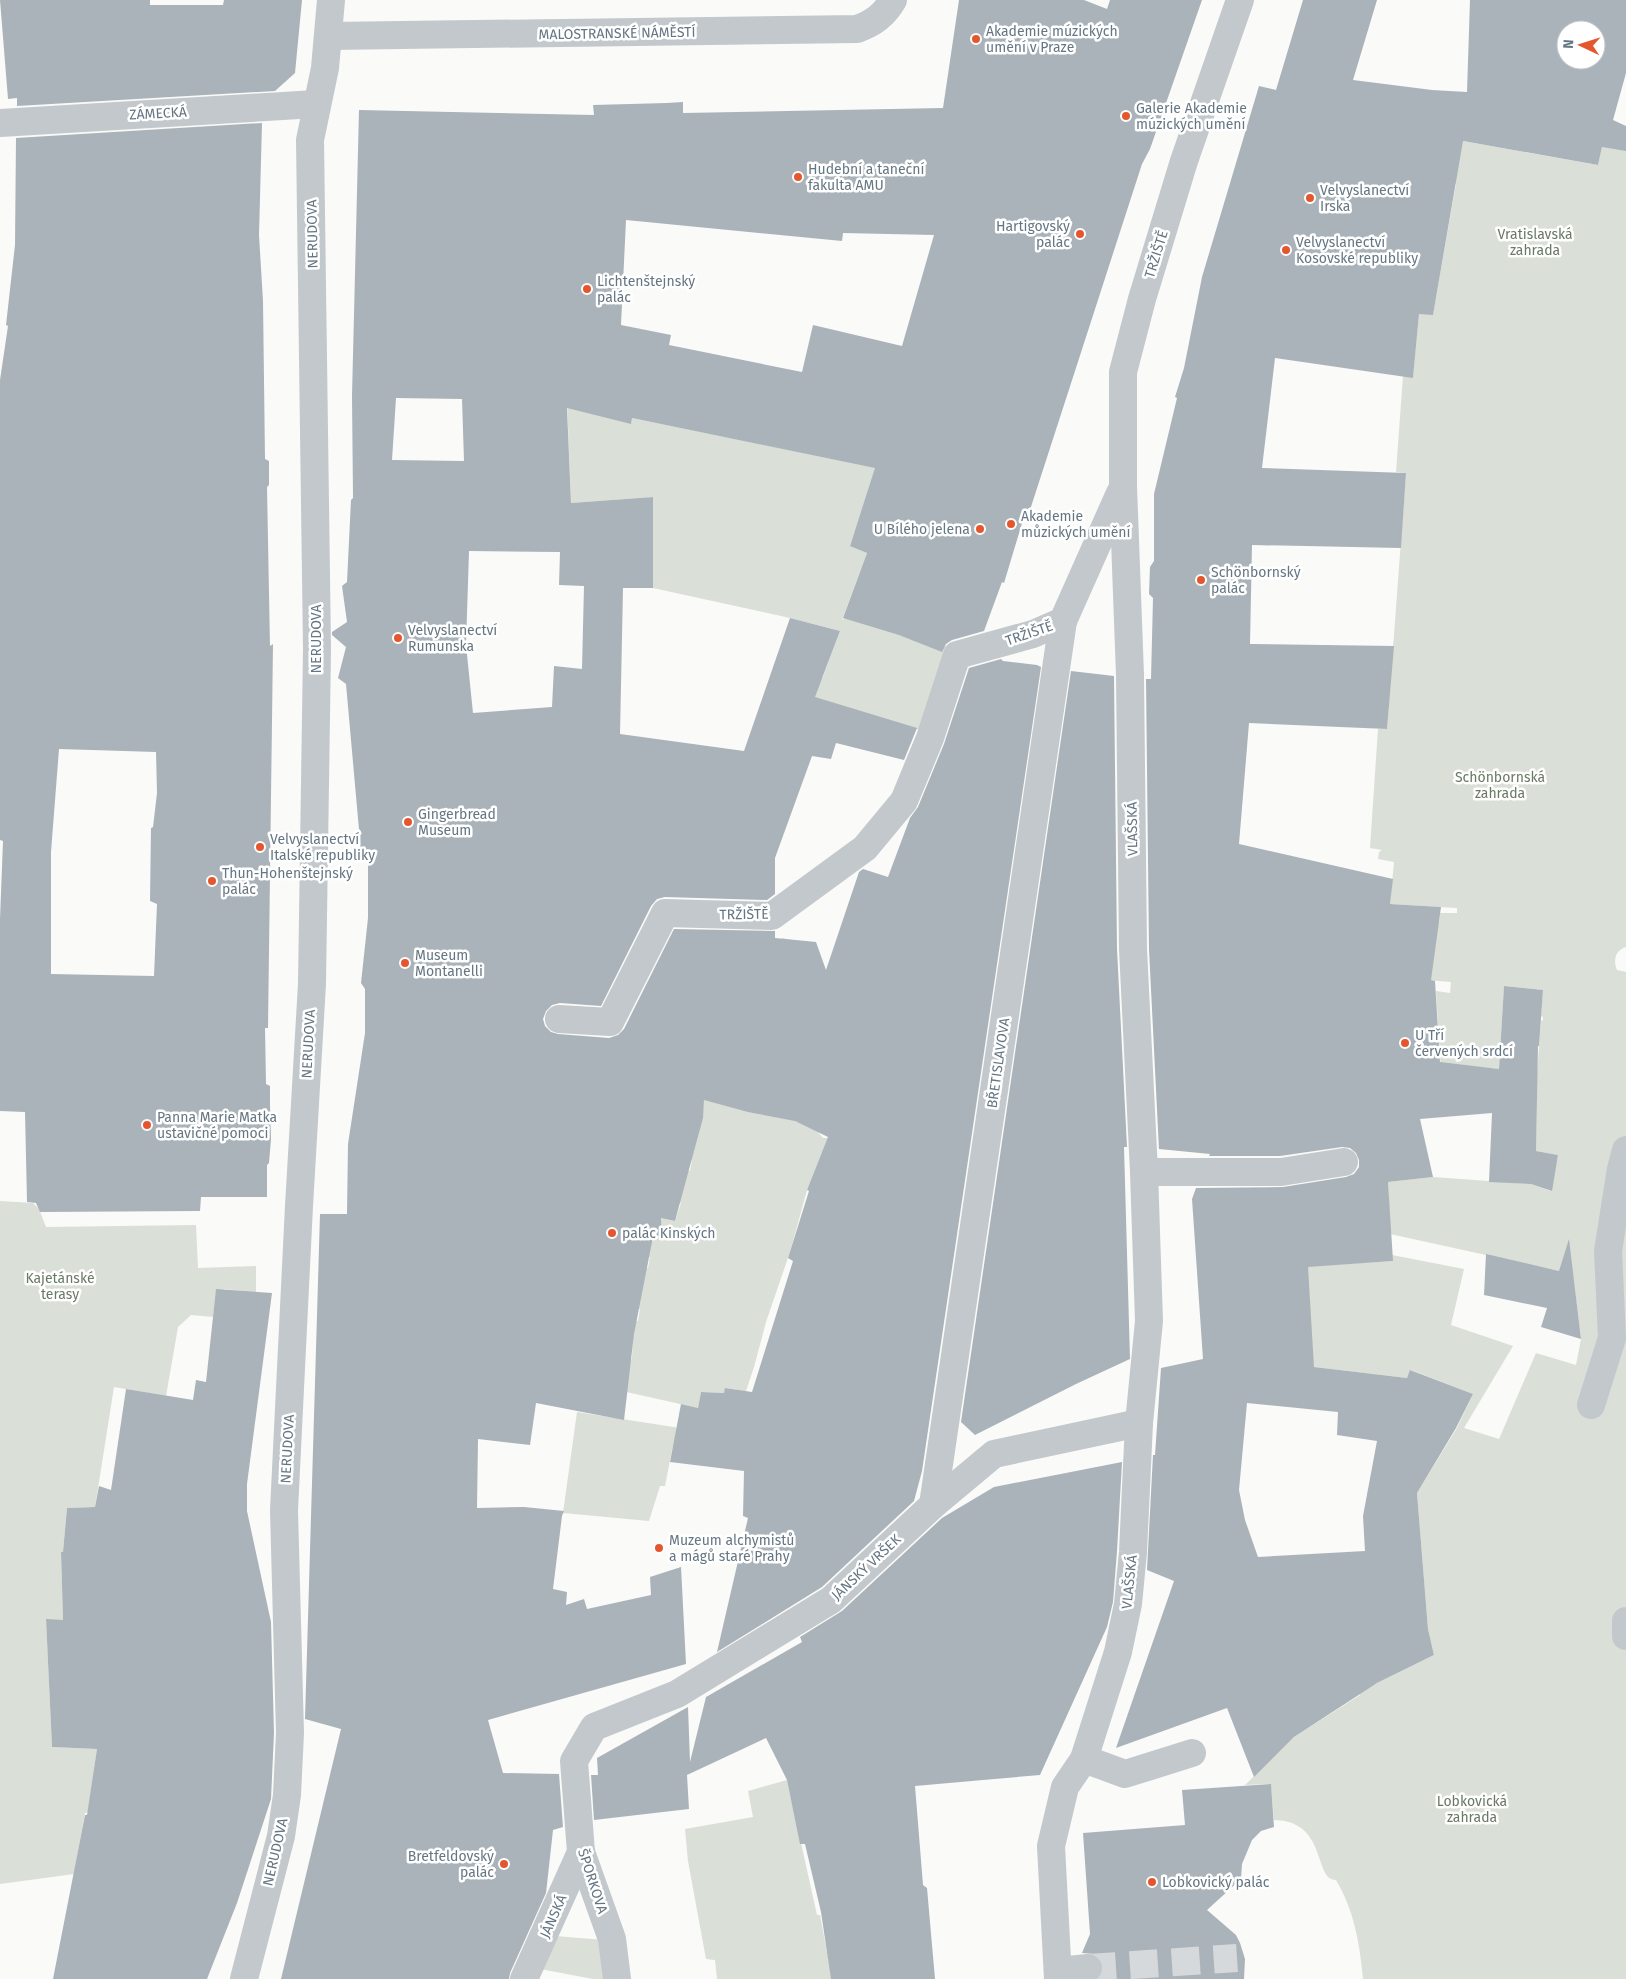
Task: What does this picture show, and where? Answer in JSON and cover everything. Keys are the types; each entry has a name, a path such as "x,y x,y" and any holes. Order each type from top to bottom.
{"street":[{"path":"316,104 325,68 331,0"},
{"name":"MALOSTRANSKÉ NÁMĚSTÍ","path":"329,36 857,29 870,25 880,18 893,0"},
{"name":"TRŽIŠTĚ","path":"559,1019 610,1022 665,914 772,916 865,848 904,801 930,738 957,655 1033,634 1063,621 1123,486 1123,372 1142,299 1184,161 1240,0"},
{"name":"ZÁMECKÁ","path":"0,122 316,104"},
{"name":"NERUDOVA","path":"244,1979 281,1836 287,1795 290,1733 284,1510 312,974 317,649 310,140 316,104"},
{"name":"VLAŠSKÁ","path":"1058,1975 1051,1846 1065,1788 1084,1759 1118,1652 1128,1604 1133,1552 1139,1423 1149,1322 1133,949 1130,675 1123,486"},
{"name":"BŘETISLAVOVA","path":"933,1505 1063,621"},
{"path":"1591,1405 1612,1338 1608,1251 1621,1168 1626,1150"},
{"path":"1144,1172 1281,1172 1344,1162"},
{"name":"JÁNSKÝ VRŠEK","path":"594,1727 677,1694 831,1600 933,1505 994,1454 1139,1423"},
{"path":"1626,1621 1626,1636"},
{"name":"ŠPORKOVA","path":"594,1727 574,1761 581,1852 612,1939 617,1979"},
{"path":"1084,1759 1125,1774 1192,1753"},
{"name":"JÁNSKÁ","path":"524,1979 581,1852"},
{"path":"1058,1975 1088,1968"}],"green space":[{"path":"1626,131 1626,947 1617,953 1615,963 1617,970 1626,972 1626,1979 1363,1979 1352,1915 1336,1880 1329,1877 1324,1871 1317,1850 1303,1830 1291,1823 1274,1820 1271,1787 1268,1784 1245,1785 1294,1737 1360,1695 1359,1692 1434,1655 1428,1629 1417,1493 1457,1428 1473,1394 1411,1370 1407,1378 1314,1367 1297,1267 1393,1261 1392,1255 1464,1269 1451,1325 1513,1346 1464,1428 1499,1439 1536,1353 1576,1365 1581,1339 1573,1274 1390,1234 1388,1182 1433,1177 1531,1184 1551,1191 1558,1155 1536,1151 1537,1073 1541,1021 1543,1020 1541,1016 1543,990 1504,986 1499,1069 1469,1066 1441,1070 1436,991 1450,993 1451,982 1337,973 1439,923 1440,913 1457,913 1457,908 1390,904 1394,862 1378,859 1379,852 1382,850 1370,848 1378,729 1387,729 1406,473 1396,472 1403,376 1413,377 1419,314 1433,314 1456,184 1453,182 1462,141 1598,165 1602,147"},
{"path":"567,398 631,423 632,418 877,468 850,545 867,553 842,620 845,618 948,647 924,731 810,696 823,677 840,631 653,588 653,497 571,503"},
{"path":"782,938 796,941 795,1121 817,1131 823,1138 828,1138 807,1190 790,1252 766,1322 738,1415 743,1391 726,1388 724,1393 701,1392 698,1408 622,1391 632,1357 633,1342 624,1341 629,1319 638,1321 640,1309 630,1307 638,1266 648,1268 650,1257 641,1255 645,1231 655,1237 662,1235 661,1218 675,1221 681,1203 676,1201 686,1170 690,1171 692,1160 681,1157 703,1109 704,1100 774,965"},
{"name":"Kajetánské terasy","path":"0,1201 33,1203 39,1209 46,1227 196,1225 198,1268 256,1266 256,1292 224,1289 216,1293 213,1317 191,1315 178,1327 166,1396 114,1387 95,1507 67,1508 63,1552 61,1553 63,1620 46,1620 52,1747 97,1749 88,1812 85,1813 74,1874 0,1884"},
{"path":"577,1412 680,1428 672,1450 665,1486 660,1486 649,1521 563,1513"},
{"path":"787,1780 817,1915 820,1915 832,1979 717,1979 715,1960 706,1959 688,1861 685,1829 753,1817 748,1791"},
{"path":"555,1936 604,1940 611,1979 593,1979 540,1969"}],"building":[{"path":"0,0 150,0 150,5 223,5 224,0 302,0 295,73 275,91 17,106 17,98 8,99"},
{"path":"959,0 1084,0 1107,9 1110,0 1202,0 1150,149 1142,164 1029,513 1026,510 1004,583 1002,582 984,631 952,640 946,644 942,652 899,635 843,618 867,553 850,546 875,468 632,418 631,424 567,408 571,503 653,497 653,588 623,588 620,734 744,751 790,618 840,631 815,697 917,728 904,760 836,743 831,759 812,756 775,858 775,894 767,900 665,897 657,899 651,906 601,1006 560,1003 552,1005 546,1011 543,1019 545,1026 551,1032 558,1034 609,1038 618,1035 624,1029 674,929 775,931 775,938 816,942 826,970 859,872 863,869 888,877 910,818 918,807 944,744 969,668 1001,659 1003,661 1041,667 922,1471 914,1501 822,1587 717,1652 748,1518 743,1516 744,1471 670,1462 681,1404 698,1408 701,1392 724,1393 725,1388 752,1392 793,1261 788,1258 809,1191 807,1190 828,1137 795,1121 748,1112 704,1100 703,1118 675,1221 661,1218 662,1235 653,1237 634,1334 624,1420 536,1403 530,1445 478,1439 477,1508 524,1507 564,1511 553,1589 567,1592 566,1605 584,1599 587,1609 651,1595 650,1577 681,1567 686,1664 488,1720 503,1773 559,1774 563,1827 553,1830 546,1893 509,1979 281,1979 341,1729 305,1719 320,1214 347,1214 348,1144 365,1033 365,989 361,983 368,918 368,852 361,852 346,684 338,678 346,647 332,635 332,632 347,622 342,586 347,582 351,500 353,498 352,396 359,110 594,115 593,105 683,102 683,113 943,108","holes":["626,220 842,241 843,233 934,235 902,346 813,325 802,372 669,345 671,335 621,325","396,398 462,399 464,461 392,460","469,551 560,552 559,585 584,586 582,669 554,666 552,707 473,713 466,645"]},
{"path":"1303,0 1377,0 1353,80 1432,90 1467,92 1470,0 1626,0 1626,73 1613,120 1626,126 1626,151 1602,147 1598,165 1463,141 1433,315 1419,314 1413,378 1275,358 1262,468 1406,473 1401,548 1252,545 1250,644 1394,646 1387,729 1249,723 1239,844 1393,879 1390,904 1441,907 1431,980 1435,981 1440,1062 1499,1069 1504,986 1543,990 1538,1046 1536,1151 1558,1155 1552,1191 1531,1184 1489,1182 1492,1113 1420,1119 1433,1177 1388,1182 1393,1261 1308,1267 1314,1367 1407,1378 1410,1370 1473,1394 1456,1428 1417,1493 1428,1629 1434,1655 1377,1683 1294,1737 1254,1777 1227,1708 1116,1748 1174,1581 1147,1570 1153,1455 1155,1455 1161,1368 1203,1359 1192,1199 1196,1188 1283,1187 1346,1177 1354,1174 1359,1167 1356,1153 1350,1148 1342,1147 1280,1156 1209,1156 1210,1154 1159,1149 1149,949 1146,679 1151,679 1153,598 1149,594 1150,567 1154,561 1154,494 1177,398 1175,397 1184,368 1202,277 1259,86 1276,90","holes":["1247,1403 1338,1412 1337,1435 1377,1441 1363,1516 1365,1551 1258,1557 1245,1520 1239,1490"]},
{"path":"262,123 259,235 263,301 265,459 269,461 269,485 267,487 270,646 273,644 268,1028 265,1028 266,1084 270,1086 271,1139 269,1163 267,1165 267,1197 201,1197 200,1211 40,1212 36,1203 27,1202 25,1112 0,1111 0,919 3,841 0,840 0,380 8,326 6,325 15,245 16,138","holes":["59,749 156,752 157,793 153,827 151,828 150,901 157,904 154,976 51,974 51,852"]},
{"path":"1071,671 1114,676 1117,949 1127,1147 1124,1147 1130,1359 975,1435 961,1422"},
{"path":"1569,1239 1581,1339 1541,1327 1547,1308 1484,1295 1486,1254 1559,1271"},
{"path":"216,1289 272,1293 247,1484 247,1511 271,1622 274,1733 271,1799 237,1903 207,1979 53,1979 85,1815 87,1815 97,1749 52,1747 46,1619 63,1620 61,1552 63,1552 67,1508 95,1507 99,1486 111,1490 126,1389 193,1400 196,1380 206,1382"},
{"path":"1122,1462 1113,1602 1107,1627 1040,1775 915,1786 923,1885 927,1888 935,1979 831,1979 821,1912 805,1844 800,1844 787,1780 766,1738 687,1775 689,1809 594,1820 591,1775 598,1775 597,1758 688,1707 690,1762 706,1697 802,1642 800,1637 842,1611 942,1518 994,1487"},
{"name":"Lobkovický palác","path":"1271,1784 1274,1827 1261,1831 1252,1840 1242,1864 1241,1879 1207,1910 1236,1935 1245,1959 1244,1979 1099,1979 1104,1967 1101,1959 1094,1954 1082,1953 1090,1934 1083,1833 1185,1825 1182,1790"}],"tunnel":[{"path":"1088,1968 1237,1958"}],"place":[{"name":"Akademie múzických umění v Praze","path":"976,39"},
{"name":"Galerie Akademie múzických umění","path":"1126,116"},
{"name":"Hudební a taneční fakulta AMU","path":"798,177"},
{"name":"Velvyslanectví Irska","path":"1310,198"},
{"name":"Hartigovský palác","path":"1080,234"},
{"name":"Velvyslanectví Kosovské republiky","path":"1286,250"},
{"name":"Lichtenštejnský palác","path":"587,289"},
{"name":"Akademie můzických umění","path":"1011,524"},
{"name":"U Bílého jelena","path":"980,529"},
{"name":"Schönbornský palác","path":"1201,580"},
{"name":"Velvyslanectví Rumunska","path":"398,638"},
{"name":"Gingerbread Museum","path":"408,822"},
{"name":"Velvyslanectví Italské republiky","path":"260,847"},
{"name":"Thun-Hohenštejnský palác","path":"212,881"},
{"name":"Museum Montanelli","path":"405,963"},
{"name":"U Tří červených srdcí","path":"1405,1043"},
{"name":"Panna Marie Matka ustavičné pomoci","path":"147,1125"},
{"name":"palác Kinských","path":"612,1233"},
{"name":"Muzeum alchymistů a mágů staré Prahy","path":"659,1548"},
{"name":"Bretfeldovský palác","path":"504,1864"},
{"name":"Lobkovický palác","path":"1152,1882"}],"park label":[{"name":"Vratislavská zahrada","path":"1535,242"},
{"name":"Schönbornská zahrada","path":"1500,786"},
{"name":"Lobkovická zahrada","path":"1472,1809"}]}
